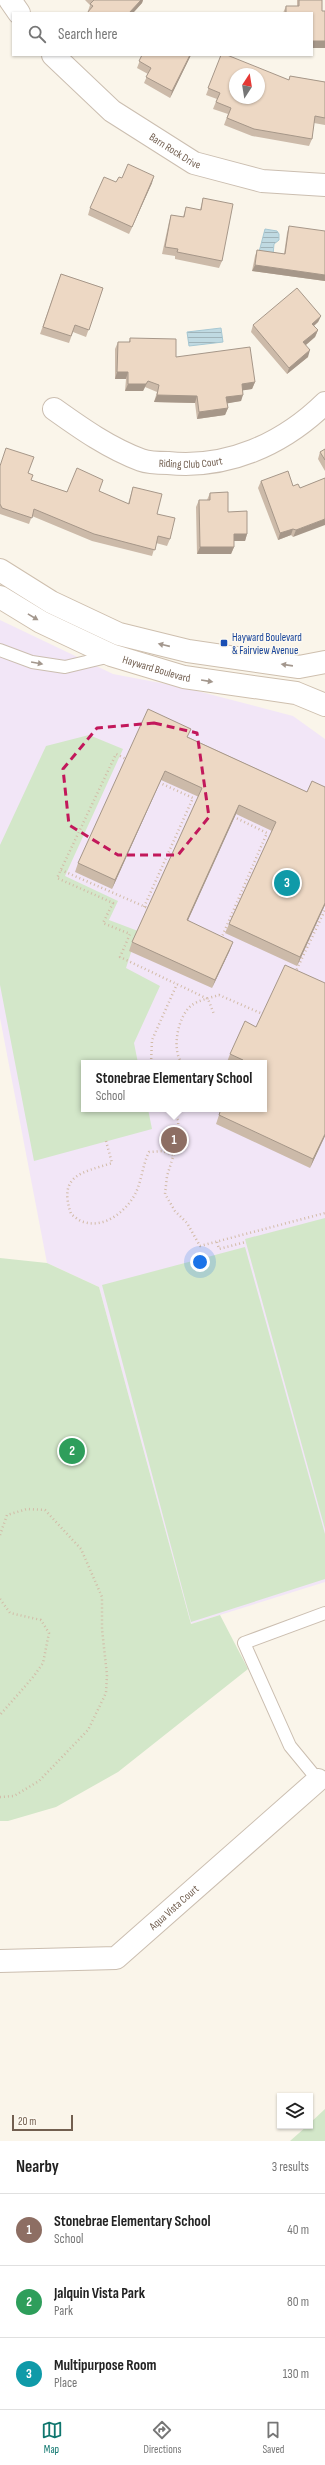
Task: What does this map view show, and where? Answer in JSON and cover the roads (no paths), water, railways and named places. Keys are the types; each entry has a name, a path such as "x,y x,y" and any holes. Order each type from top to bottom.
{"street":[{"path":"10,0 18,12"},
{"name":"Barn Rock Drive","path":"54,56 112,111 194,163 262,181 325,185"},
{"name":"Riding Club Court","path":"54,409 102,443 143,461 189,465 229,459 265,447 305,423 325,403"},
{"name":"Hayward Boulevard","path":"0,570 52,602 119,634 188,651 299,667 325,662"},
{"name":"Hayward Boulevard","path":"0,597 41,622 111,656 184,677 296,693 325,705"},
{"name":"Aqua Vista Court","path":"0,1961 116,1958 318,1780"}],"lane":[{"path":"0,650 32,662 65,667 111,656"},
{"path":"318,1780 290,1746 244,1643 325,1613"}],"water":[{"path":"265,229 277,231 279,234 279,240 274,244 273,255 259,252"},
{"path":"221,328 223,342 189,346 187,332"}],"place":[{"name":"Hayward Boulevard & Fairview Avenue","path":"224,643"},
{"name":"Multipurpose Room","path":"287,883"},
{"name":"Stonebrae Elementary School","path":"174,1140"},
{"name":"Jalquin Vista Park","path":"72,1451"}]}
